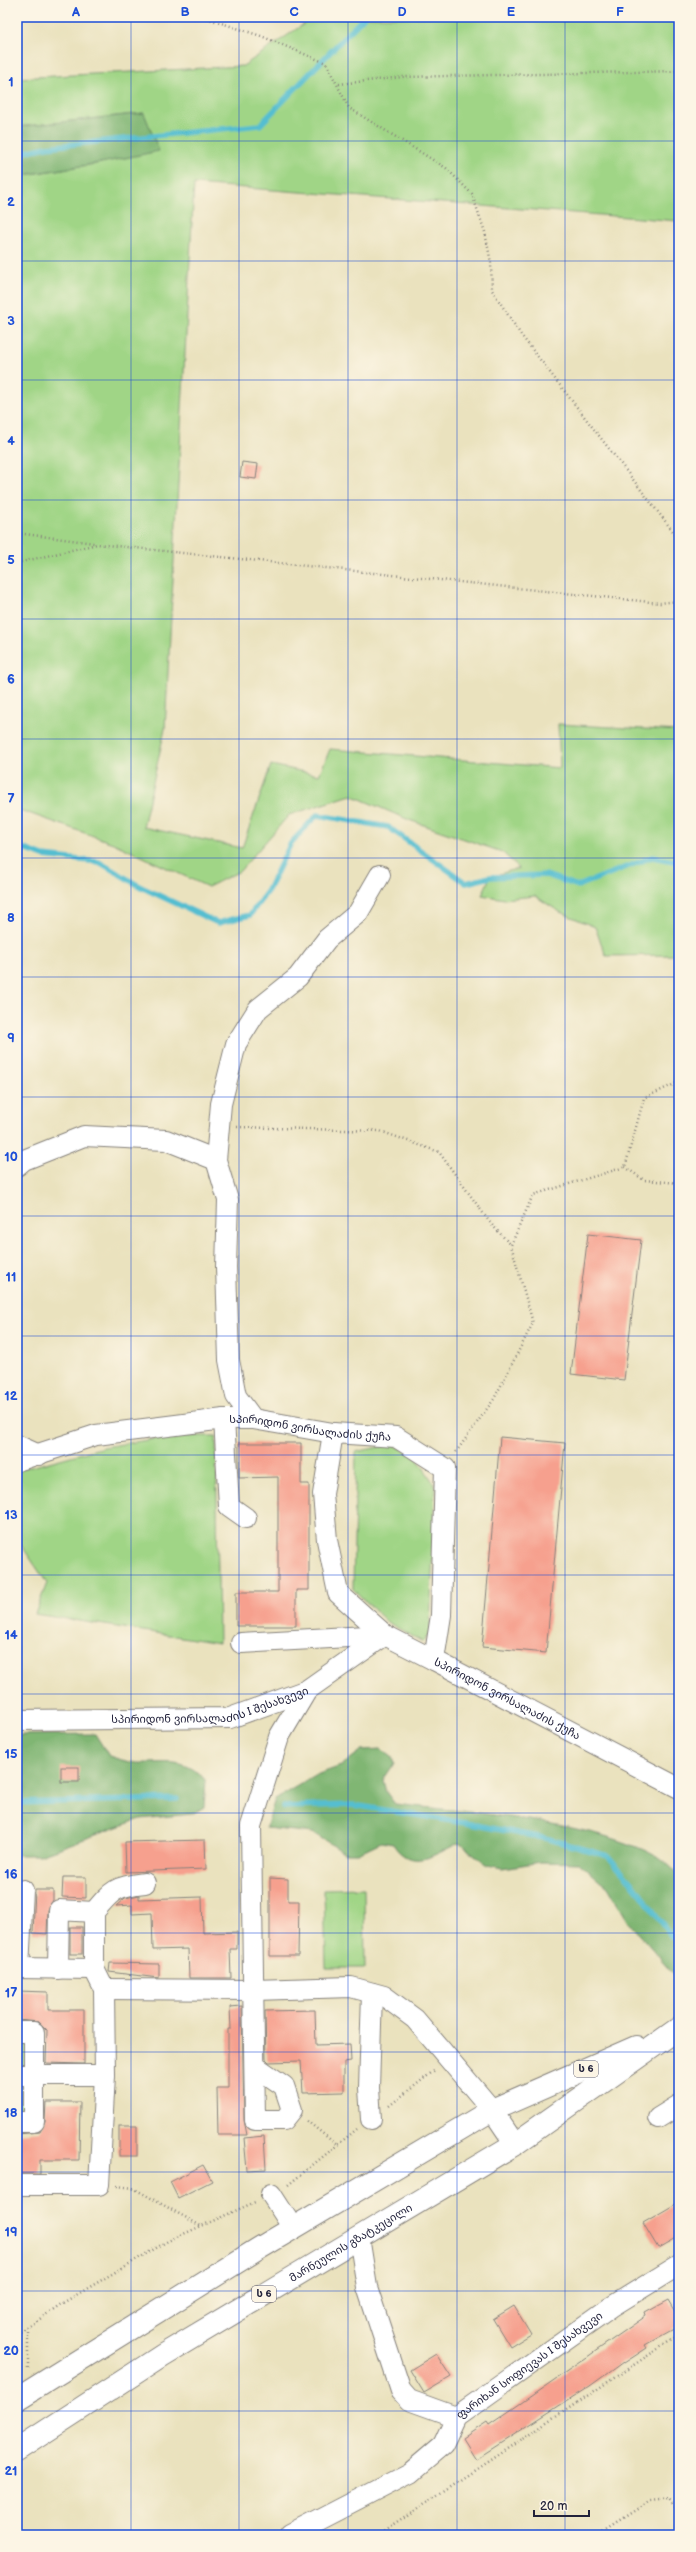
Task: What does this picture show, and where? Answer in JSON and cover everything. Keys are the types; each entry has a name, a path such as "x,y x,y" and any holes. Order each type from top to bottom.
{"highway":[{"name":"მარნეულის გზატკეცილი","path":"22,2395 293,2228 492,2110 679,2028"},
{"name":"მარნეულის გზატკეცილი","path":"17,2450 163,2355 514,2144 679,2028"}],"street":[{"path":"253,1419 236,1396 229,1360 226,1267 228,1200 216,1160 222,1104 236,1044 258,1009 298,976 327,940 358,913 380,875"},
{"path":"17,1166 24,1160 84,1136 166,1140 216,1160"},
{"path":"224,1419 229,1506 246,1518"},
{"name":"სპირიდონ ვირსალაძის ქუჩა","path":"17,1461 96,1435 224,1419 253,1419 333,1433 396,1437 445,1468 441,1615 434,1660 679,1788"},
{"path":"333,1433 323,1494 327,1540 338,1593 384,1635 434,1660"},
{"path":"17,1445 39,1455"},
{"path":"241,1643 384,1635"},
{"name":"სპირიდონ ვირსალაძის I შესახვევი","path":"17,1720 230,1718 307,1690 384,1635"},
{"path":"255,2066 284,2086 292,2110 284,2120 255,2120 252,1826 280,1737 307,1690"},
{"path":"17,2185 99,2185 105,2075 104,1990 94,1969 94,1912 111,1891 124,1886 145,1883"},
{"path":"23,1890 18,1968 94,1969"},
{"path":"58,1969 59,1910 94,1912"},
{"path":"104,1990 254,1990 351,1987 384,1996 415,2019 492,2110 514,2144"},
{"path":"371,2119 369,2088 372,1993"},
{"path":"17,2032 34,2032 25,2075 34,2122 17,2122"},
{"path":"25,2075 105,2075"},
{"path":"658,2118 679,2104"},
{"path":"271,2194 293,2228"},
{"path":"359,2237 367,2287 401,2391 409,2400 456,2417"},
{"name":"ფარიხან სოფიევას I შესახვევი","path":"290,2535 410,2473 443,2445 456,2417 611,2307 679,2265"}],"path":[{"path":"203,17 261,36 326,63 339,84 349,108 446,168 472,194 485,232 491,263 492,290 521,335 679,539"},
{"path":"339,84 403,77 679,71"},
{"path":"17,533 97,544 660,603 679,601"},
{"path":"17,563 97,544"},
{"path":"625,1166 644,1098 679,1082"},
{"path":"220,1125 244,1128 380,1131 439,1152 491,1224 511,1245 533,1323 494,1399 445,1468"},
{"path":"511,1245 533,1195 625,1166"},
{"path":"625,1166 644,1180 679,1183"},
{"path":"17,2335 61,2304 168,2241 202,2227 282,2189 449,2060"},
{"path":"292,2110 337,2145"},
{"path":"99,2185 134,2188 202,2227"},
{"path":"22,2395 28,2327"},
{"path":"377,2535 679,2335"},
{"path":"596,2535 650,2501 669,2500 679,2512"}],"green space":[{"path":"314,17 679,17 679,221 194,184 165,729 143,827 242,848 271,765 319,775 330,749 560,768 558,724 679,731 679,955 606,956 595,927 560,912 535,896 504,899 482,895 490,877 519,868 502,852 409,820 351,795 289,815 240,871 208,887 113,843 17,809 17,176 101,163 144,113 17,127 17,78 243,66"},
{"path":"144,113 159,151 101,163 17,176 17,127"},
{"path":"172,1436 216,1436 219,1643 35,1614 47,1583 17,1539 17,1467 31,1467 104,1447"},
{"path":"393,1444 416,1457 435,1485 430,1633 423,1642 387,1622 353,1589 356,1452"},
{"path":"95,1734 109,1756 134,1763 174,1763 191,1768 206,1781 204,1807 192,1814 140,1819 40,1855 17,1855 17,1735"},
{"path":"381,1749 392,1757 394,1764 383,1780 386,1792 395,1804 503,1816 548,1823 591,1832 630,1844 660,1859 679,1877 679,1980 628,1921 608,1887 579,1863 541,1862 502,1868 488,1865 459,1843 432,1856 415,1859 408,1858 400,1853 393,1844 381,1842 358,1853 345,1853 313,1833 266,1828 275,1799 316,1775 341,1766 362,1750"},
{"path":"364,1888 365,1968 326,1968 324,1889"},
{"path":"17,2038 29,2038 29,2119 17,2119"}],"building":[{"path":"242,462 258,464 256,479 240,477"},
{"path":"588,1234 641,1240 624,1380 571,1374"},
{"path":"500,1437 565,1443 546,1653 482,1647"},
{"path":"239,1443 301,1443 301,1484 309,1484 309,1590 296,1590 296,1626 236,1626 236,1592 278,1592 278,1477 239,1478"},
{"path":"61,1767 79,1767 79,1782 61,1782"},
{"path":"205,1840 206,1869 126,1872 125,1842"},
{"path":"63,1877 86,1877 86,1898 62,1897"},
{"path":"270,1878 288,1879 288,1901 299,1901 298,1956 270,1956"},
{"path":"35,1890 53,1890 53,1900 48,1910 47,1934 33,1933"},
{"path":"139,1895 139,1899 202,1897 203,1933 237,1932 237,1949 230,1949 231,1978 189,1978 188,1949 153,1950 152,1913 132,1914 132,1905 116,1906 125,1898"},
{"path":"70,1927 82,1927 82,1954 70,1954"},
{"path":"110,1963 159,1964 159,1978 109,1972"},
{"path":"17,1991 48,1992 48,2010 84,2010 84,2064 46,2063 47,2030 39,2022 17,2020"},
{"path":"242,2006 244,2120 247,2135 218,2135 217,2088 228,2088 228,2029 231,2029 230,2007"},
{"path":"315,2010 316,2045 350,2044 351,2061 344,2062 344,2092 303,2093 301,2061 269,2062 266,2059 265,2011"},
{"path":"46,2102 80,2102 79,2160 40,2160 40,2174 17,2174 17,2134 40,2132 45,2122"},
{"path":"119,2126 137,2126 137,2156 119,2156"},
{"path":"264,2136 266,2169 247,2170 244,2138"},
{"path":"203,2165 212,2181 178,2198 170,2182"},
{"path":"679,2202 679,2236 658,2248 643,2223"},
{"path":"669,2300 679,2317 679,2326 645,2345 647,2348 624,2363 623,2362 590,2386 476,2459 463,2438 487,2422 489,2425 646,2316 645,2313"},
{"path":"514,2306 531,2334 510,2347 493,2319"},
{"path":"436,2354 451,2377 424,2393 410,2370"}],"waterway":[{"path":"17,154 46,147 260,125 364,17"},
{"path":"17,846 43,856 99,862 141,887 218,923 250,915 268,890 291,843 317,815 388,827 466,883 490,877 546,875 578,886 652,857 679,862"},
{"path":"17,1803 177,1799"},
{"path":"284,1807 353,1805 465,1823 549,1839 608,1856 641,1894 672,1937"}]}
